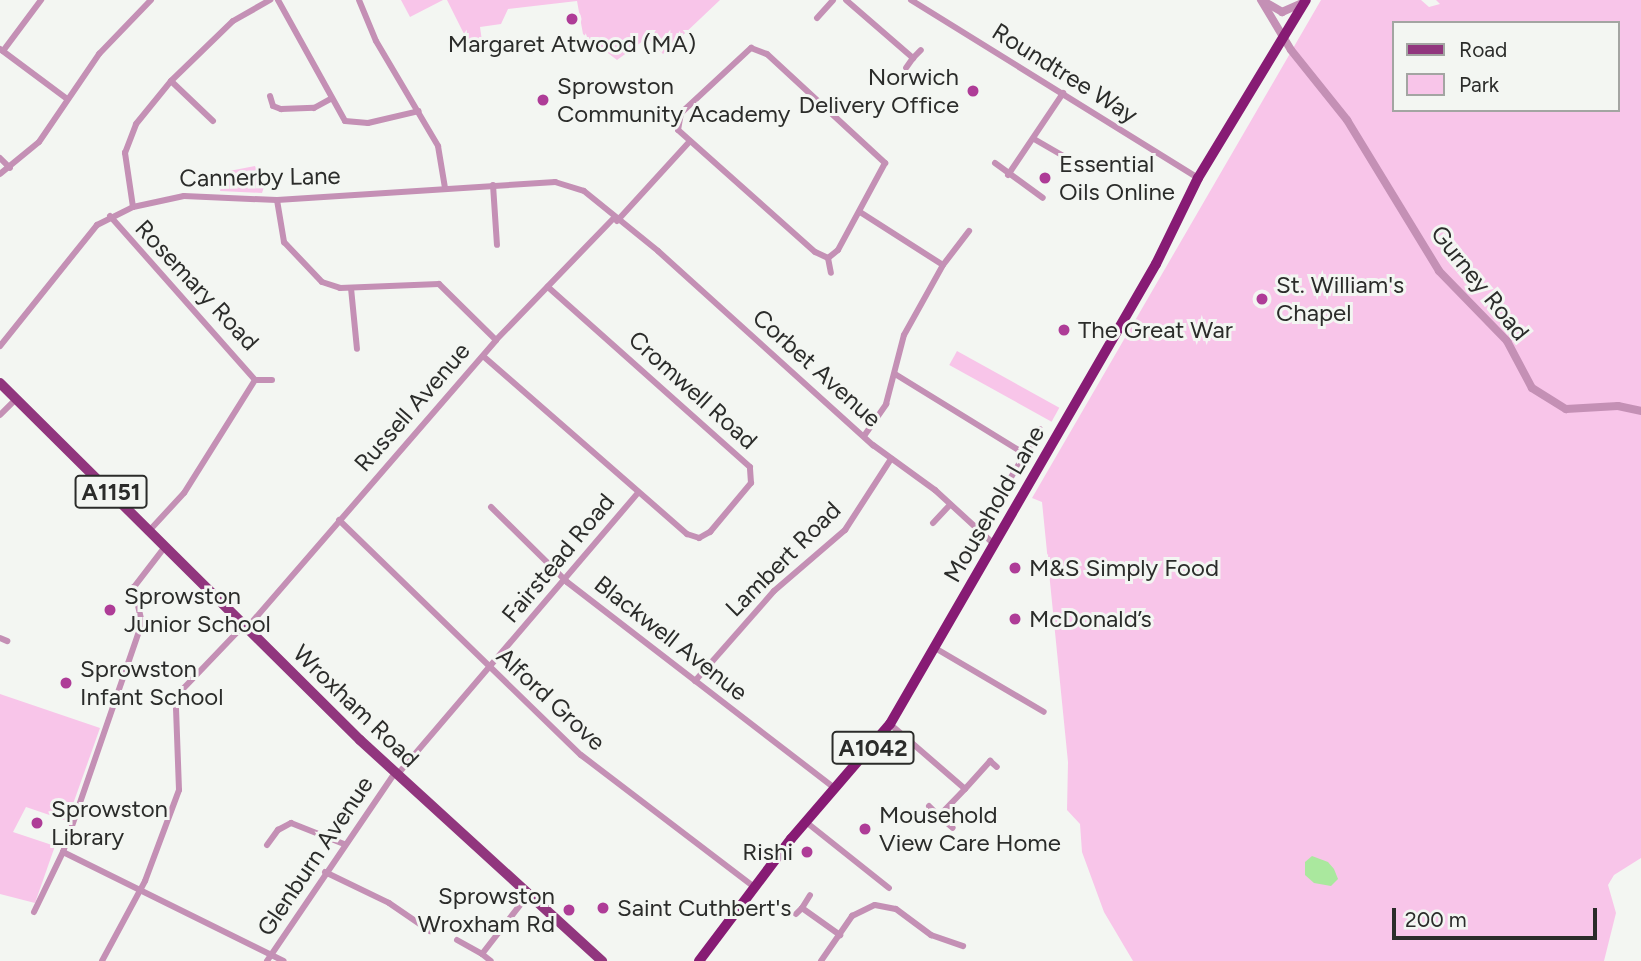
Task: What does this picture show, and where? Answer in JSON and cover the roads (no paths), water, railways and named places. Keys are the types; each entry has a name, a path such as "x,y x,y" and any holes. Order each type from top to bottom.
{"highway":[{"name":"A1042","path":"1284,39 1306,0"},
{"name":"Mousehold Lane","path":"699,961 806,822 890,724 1156,264 1198,178 1284,39"}],"main road":[{"name":"Wroxham Road","path":"0,383 164,548 396,774 527,897 602,961"}],"street":[{"path":"41,0 1,50 67,99"},
{"path":"0,174 39,142 112,38 151,0"},
{"path":"133,207 125,163 128,142 171,81 233,21 270,0"},
{"path":"278,0 339,116 354,124 419,111"},
{"path":"359,0 376,41 441,152 445,188"},
{"path":"817,18 833,0"},
{"path":"846,0 913,58"},
{"name":"Roundtree Way","path":"911,0 1198,178"},
{"path":"1262,0 1282,12 1306,0"},
{"name":"Gurney Road","path":"1262,0 1284,39 1347,120 1438,271 1507,341 1532,388 1566,409 1618,406 1641,411"},
{"path":"762,49 883,158 885,169 838,250 828,257 815,252 673,125 681,113 747,50 762,49"},
{"path":"905,68 921,50"},
{"path":"171,81 213,121"},
{"path":"1008,175 1063,93"},
{"path":"270,96 271,108 314,108 330,99"},
{"path":"1034,139 1067,158"},
{"name":"Russell Avenue","path":"102,961 140,891 179,790 178,698 245,627 496,340 690,141"},
{"path":"0,158 10,168"},
{"path":"995,163 1043,198"},
{"name":"Cannerby Lane","path":"0,346 97,225 110,216 133,207 184,196 277,200 535,181 568,185 584,191 615,219"},
{"path":"493,185 497,245"},
{"path":"277,200 284,242 321,282 351,288 439,285 496,340"},
{"path":"860,212 943,265"},
{"name":"Rosemary Road","path":"110,216 255,380 272,380"},
{"name":"Corbet Avenue","path":"615,219 668,260 864,436 995,545"},
{"path":"864,436 886,404 904,335 943,265 969,231"},
{"path":"828,257 831,273"},
{"name":"Cromwell Road","path":"483,356 687,534 699,538 710,531 751,482 752,471 548,287"},
{"path":"351,288 357,349"},
{"path":"895,374 1025,454"},
{"name":"Rosemary Road","path":"148,532 184,494 255,380"},
{"path":"0,415 17,398"},
{"path":"1011,477 1040,429"},
{"name":"Lambert Road","path":"695,681 774,591 845,530 891,459"},
{"name":"Fairstead Road","path":"396,774 638,493"},
{"path":"933,523 950,505"},
{"name":"Blackwell Avenue","path":"491,507 565,580 836,789"},
{"name":"Alford Grove","path":"339,520 489,669 581,755 754,887"},
{"path":"34,912 63,852 64,841 142,622 134,587 164,548"},
{"path":"935,648 1044,712"},
{"path":"890,724 965,789"},
{"path":"983,756 997,767"},
{"path":"939,816 990,761"},
{"name":"Glenburn Avenue","path":"269,958 344,844 396,774"},
{"path":"929,806 953,828"},
{"path":"806,822 889,888"},
{"path":"267,845 278,830 291,823 344,844"},
{"path":"63,852 269,958 284,961"},
{"path":"325,872 363,894 389,903 421,929 430,931"},
{"path":"796,914 810,895"},
{"path":"482,954 527,897"},
{"path":"832,961 823,959 855,913 881,905 896,909 931,935 963,946"},
{"path":"802,908 840,935"},
{"path":"457,940 491,961"}],"place":[{"name":"Margaret Atwood (MA)","path":"572,19"},
{"name":"Norwich Delivery Office","path":"973,91"},
{"name":"Sprowston Community Academy","path":"543,100"},
{"name":"Essential Oils Online","path":"1045,178"},
{"name":"St. William's Chapel","path":"1262,299"},
{"name":"The Great War","path":"1064,330"},
{"name":"M&S Simply Food","path":"1015,568"},
{"name":"Sprowston Junior School","path":"110,610"},
{"name":"McDonald’s","path":"1015,619"},
{"name":"Sprowston Infant School","path":"66,683"},
{"name":"Sprowston Library","path":"37,823"},
{"name":"Mousehold View Care Home","path":"865,829"},
{"name":"Rishi","path":"807,852"},
{"name":"Saint Cuthbert's","path":"603,908"},
{"name":"Sprowston Wroxham Rd","path":"569,910"}]}
